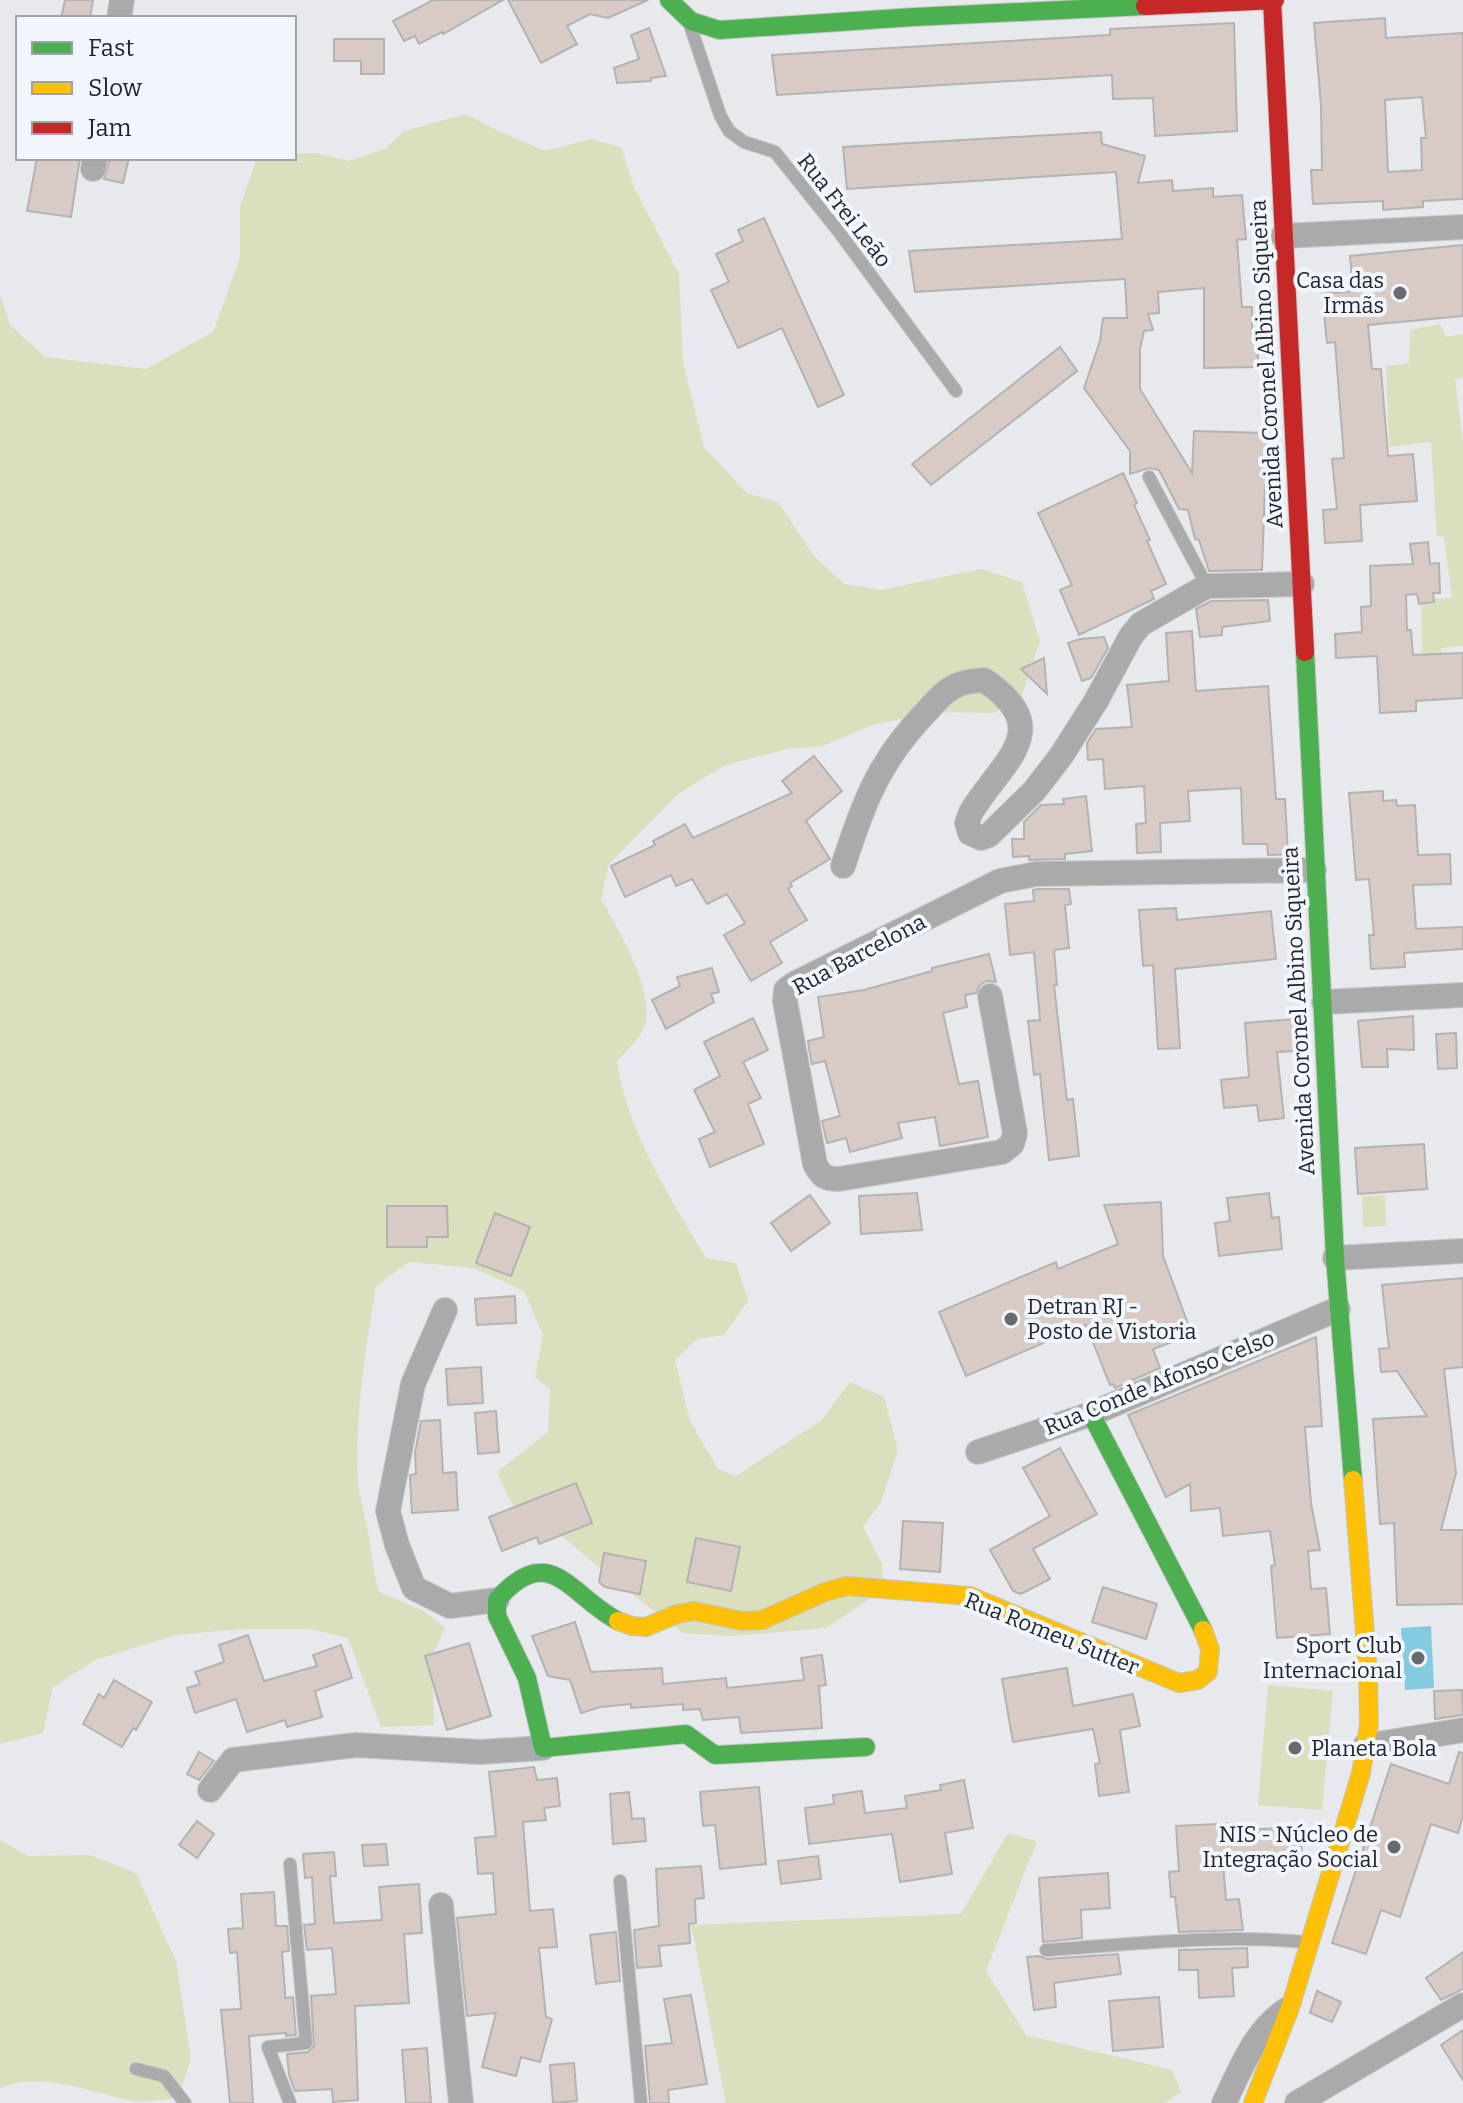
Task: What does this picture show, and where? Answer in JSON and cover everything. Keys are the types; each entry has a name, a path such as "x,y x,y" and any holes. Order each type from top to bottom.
{"main road":[{"path":"669,0 688,20 719,30 914,8 1274,0"},
{"name":"Avenida Coronel Albino Siqueira","path":"1253,2103 1290,2008 1361,1773 1369,1724 1368,1672 1335,1258 1283,236 1274,0"},
{"name":"Rua Romeu Sutter","path":"497,1600 508,1586 543,1571 550,1572 609,1617 634,1628 655,1625 682,1612 705,1611 741,1621 762,1620 831,1588 847,1586 970,1596 1179,1683 1193,1683 1204,1678 1211,1667 1212,1653 1208,1639 1091,1414"},
{"path":"497,1600 497,1616 527,1678 543,1748 686,1734 715,1755 866,1747"}],"street":[{"path":"1283,236 1463,227"},
{"path":"843,866 863,805 885,761 905,734 947,690 962,683 984,680 1005,694 1018,713 1022,726 1020,739 1011,757 984,791 967,823 970,833 981,838 989,835 1034,791 1061,756 1141,624 1207,586 1302,584"},
{"name":"Rua Barcelona","path":"990,996 1015,1133 1012,1144 1002,1152 839,1179 827,1179 820,1174 815,1164 785,1001 786,990 794,984 1000,881 1036,874 1314,870"},
{"path":"1324,1002 1463,995"},
{"path":"1335,1258 1463,1251"},
{"name":"Rua Conde Afonso Celso","path":"978,1452 1091,1414 1338,1309"},
{"name":"Rua Romeu Sutter","path":"445,1310 413,1384 388,1511 414,1588 450,1606 497,1600"},
{"path":"1365,1746 1463,1730"},
{"path":"210,1790 233,1760 356,1745 480,1752 543,1748"},
{"path":"441,1905 461,2103"},
{"path":"1297,2103 1463,2005"},
{"path":"1224,2103 1252,2044 1275,2017 1290,2008"}],"lane":[{"name":"Rua Frei Leão","path":"688,20 720,115 729,131 744,142 775,152 839,232 956,391"},
{"path":"1149,477 1207,586"},
{"path":"290,1864 306,2043 268,2047 290,2103"},
{"path":"620,1881 641,2103"},
{"path":"1046,1950 1203,1939 1309,1942"},
{"path":"136,2069 164,2076 185,2103"}],"green space":[{"path":"466,114 545,151 591,139 621,147 634,187 679,274 683,362 704,447 747,493 778,502 813,555 844,584 881,590 981,569 1022,582 1040,641 1021,698 994,713 936,712 872,725 823,746 787,749 723,766 678,794 609,864 601,899 633,961 645,997 644,1027 617,1061 630,1113 652,1163 706,1258 736,1263 748,1301 724,1335 697,1339 675,1360 690,1421 718,1469 736,1476 822,1420 850,1382 884,1397 898,1450 881,1502 863,1527 882,1564 883,1590 826,1628 731,1636 683,1633 610,1577 546,1522 513,1506 497,1472 548,1432 550,1389 535,1377 543,1335 524,1291 474,1268 409,1262 376,1286 359,1410 358,1483 379,1592 424,1611 445,1628 432,1655 434,1725 381,1727 348,1638 310,1629 241,1629 176,1635 95,1660 53,1687 43,1733 0,1744 0,294 10,325 45,357 146,369 213,332 240,258 240,207 256,160 296,160 296,154 317,153 349,161 385,149 404,131"},
{"path":"1440,324 1446,337 1463,334 1463,378 1455,379 1463,443 1463,646 1441,648 1442,654 1422,654 1421,599 1452,598 1444,537 1437,536 1431,442 1389,447 1386,366 1409,363 1410,330"},
{"path":"1385,1195 1386,1226 1363,1227 1362,1196"},
{"name":"Planeta Bola","path":"1268,1685 1333,1691 1322,1810 1258,1805"},
{"path":"1008,1833 1037,1841 986,1971 1026,2035 1172,2070 1181,2092 1165,2103 726,2103 691,1925 961,1914"},
{"path":"0,1840 28,1856 90,1855 136,1873 176,1961 191,2059 178,2098 134,2101 67,2085 33,2081 0,2088"}],"water":[{"name":"Sport Club Internacional","path":"1431,1626 1434,1688 1405,1690 1401,1628"}],"building":[{"path":"65,0 93,0 90,16 61,16"},
{"path":"433,0 503,0 419,44 415,36 404,41 393,21"},
{"path":"508,0 648,0 608,18 590,14 567,26 577,44 541,63"},
{"path":"1385,18 1386,38 1463,33 1463,199 1423,201 1423,207 1383,210 1383,201 1313,204 1311,170 1322,170 1321,105 1314,23","holes":["1422,97 1426,138 1421,138 1422,170 1388,172 1385,100"]},
{"path":"1234,23 1237,131 1155,136 1153,98 1113,99 1112,75 777,95 772,55 1110,35 1110,29"},
{"path":"649,28 666,76 651,78 651,81 617,83 614,68 639,59 631,35"},
{"path":"334,39 384,39 384,74 361,74 361,61 334,61"},
{"path":"1101,132 1102,144 1145,156 1138,183 1172,180 1173,191 1213,188 1213,197 1242,195 1246,239 1237,240 1242,307 1252,307 1252,334 1258,334 1258,367 1204,368 1204,288 1158,292 1159,313 1148,314 1153,330 1144,331 1140,349 1140,389 1192,473 1194,431 1267,433 1262,570 1209,571 1199,540 1195,539 1188,510 1179,509 1159,470 1149,468 1130,474 1130,451 1084,388 1100,341 1103,318 1127,318 1125,279 915,292 909,251 1122,239 1116,172 847,189 843,147"},
{"path":"37,160 80,160 71,217 27,211"},
{"path":"109,160 129,160 123,183 104,179"},
{"path":"764,218 844,395 818,407 782,328 738,348 711,290 729,282 716,254 743,241 738,230"},
{"path":"1463,245 1463,316 1368,325 1372,369 1381,369 1388,456 1413,454 1417,501 1360,505 1362,541 1325,543 1323,510 1337,509 1332,459 1344,458 1335,342 1327,343 1322,294 1353,291 1350,256"},
{"path":"1060,347 1077,371 931,485 912,464"},
{"path":"1123,473 1166,584 1151,591 1154,599 1079,635 1060,590 1072,585 1038,513"},
{"path":"1428,542 1430,564 1439,563 1440,593 1433,593 1434,602 1419,604 1417,594 1406,595 1407,630 1411,630 1413,655 1463,653 1463,698 1416,701 1416,711 1380,713 1377,656 1336,658 1335,634 1362,632 1361,607 1371,606 1370,566 1413,564 1410,544"},
{"path":"1268,600 1270,621 1222,627 1222,635 1200,637 1196,609 1211,601"},
{"path":"1192,631 1196,691 1268,686 1276,799 1285,799 1288,854 1268,855 1267,844 1243,844 1241,788 1188,791 1190,821 1160,823 1161,852 1137,853 1136,824 1146,823 1144,786 1105,789 1103,759 1088,760 1087,743 1096,729 1132,727 1127,685 1169,681 1166,633"},
{"path":"1104,637 1108,648 1091,678 1082,681 1068,643"},
{"path":"1044,658 1047,694 1021,669"},
{"path":"814,756 842,791 806,821 830,859 790,883 792,886 788,889 807,920 770,942 782,963 751,981 724,935 745,923 727,894 707,904 692,879 676,886 671,875 625,897 611,866 655,845 653,841 685,824 693,838 792,793 782,781"},
{"path":"1383,791 1383,801 1396,800 1397,806 1415,805 1418,855 1450,854 1451,884 1413,885 1416,929 1463,927 1463,949 1404,953 1405,967 1371,969 1369,935 1374,935 1369,879 1356,880 1349,793"},
{"path":"1086,796 1092,851 1065,854 1065,859 1013,857 1012,839 1024,839 1024,822 1041,805 1064,804 1063,799"},
{"path":"1069,889 1071,904 1065,905 1069,948 1054,950 1057,985 1054,985 1067,1100 1073,1099 1079,1156 1049,1160 1040,1074 1034,1075 1028,1021 1040,1020 1034,952 1010,955 1005,904 1034,901 1033,890"},
{"path":"1176,908 1177,920 1271,911 1276,959 1175,969 1180,1048 1158,1049 1153,965 1143,966 1139,910"},
{"path":"989,954 996,982 987,981 980,985 976,993 965,995 967,1007 943,1013 959,1084 978,1081 988,1137 940,1146 935,1117 898,1123 902,1138 850,1152 846,1138 827,1143 822,1121 840,1116 825,1061 812,1064 810,1054 808,1041 824,1037 818,997 864,990"},
{"path":"712,968 719,992 711,994 714,1002 666,1029 652,1000 680,986 677,977"},
{"path":"1413,1016 1414,1050 1387,1049 1388,1067 1362,1067 1358,1021"},
{"path":"753,1018 768,1050 743,1062 761,1098 748,1104 764,1144 710,1167 699,1139 715,1132 694,1090 720,1076 704,1042"},
{"path":"1294,1019 1296,1051 1277,1052 1284,1118 1259,1121 1257,1105 1224,1108 1221,1080 1249,1077 1245,1023"},
{"path":"1456,1033 1457,1068 1438,1069 1436,1034"},
{"path":"1424,1144 1427,1189 1358,1194 1355,1148"},
{"path":"917,1193 922,1230 861,1234 859,1196"},
{"path":"1269,1193 1272,1218 1279,1217 1282,1249 1219,1256 1215,1223 1230,1221 1227,1198"},
{"path":"810,1195 830,1223 791,1251 771,1223"},
{"path":"1161,1202 1163,1256 1192,1335 1153,1349 1160,1368 1115,1388 1113,1384 1110,1385 1086,1325 966,1376 939,1312 1056,1262 1058,1269 1118,1244 1104,1205"},
{"path":"387,1206 447,1206 448,1237 427,1237 427,1247 387,1247"},
{"path":"495,1213 530,1227 511,1276 476,1263"},
{"path":"1463,1278 1463,1367 1444,1369 1456,1473 1441,1530 1463,1530 1463,1604 1397,1605 1394,1523 1380,1524 1373,1419 1427,1416 1397,1371 1381,1372 1379,1349 1389,1348 1382,1285"},
{"path":"515,1296 516,1323 477,1325 475,1299"},
{"path":"1316,1337 1322,1426 1305,1427 1311,1503 1320,1550 1308,1551 1311,1589 1326,1588 1330,1634 1277,1638 1271,1566 1275,1565 1270,1531 1223,1536 1220,1508 1191,1511 1190,1484 1166,1497 1128,1415"},
{"path":"481,1367 483,1403 448,1405 446,1369"},
{"path":"496,1411 499,1452 478,1454 475,1413"},
{"path":"440,1420 443,1473 456,1472 458,1510 412,1513 410,1475 416,1474 415,1453 421,1421"},
{"path":"1060,1448 1097,1514 1033,1549 1050,1579 1021,1594 1013,1591 990,1550 1050,1516 1023,1468"},
{"path":"576,1483 592,1523 539,1544 537,1537 502,1551 489,1517"},
{"path":"903,1521 943,1523 940,1572 900,1569"},
{"path":"696,1538 740,1547 731,1591 687,1582"},
{"path":"604,1553 646,1561 640,1594 605,1587 599,1582"},
{"path":"1103,1587 1157,1604 1146,1639 1092,1622"},
{"path":"575,1622 591,1672 662,1668 663,1684 726,1678 727,1688 804,1680 801,1658 822,1655 826,1685 819,1686 822,1728 741,1733 739,1717 703,1720 700,1709 683,1710 683,1704 631,1708 631,1704 600,1707 581,1713 570,1680 548,1676 532,1636"},
{"path":"248,1635 264,1681 317,1666 313,1655 341,1645 352,1678 315,1691 322,1717 287,1727 285,1720 247,1732 236,1699 195,1713 187,1688 200,1684 195,1672 224,1662 219,1645"},
{"path":"469,1643 491,1716 447,1730 425,1656"},
{"path":"1067,1668 1073,1706 1133,1694 1140,1726 1120,1730 1129,1792 1099,1796 1095,1764 1100,1763 1093,1729 1013,1742 1002,1679"},
{"path":"114,1680 152,1702 122,1747 83,1724 99,1694 104,1698"},
{"path":"1462,1690 1463,1715 1435,1719 1434,1691"},
{"path":"199,1752 214,1761 199,1780 187,1774"},
{"name":"NIS - Núcleo de Integração Social","path":"1459,1752 1463,1753 1463,1816 1458,1833 1431,1824 1400,1917 1381,1910 1366,1954 1332,1943 1391,1764 1449,1784"},
{"path":"534,1767 537,1780 557,1778 560,1806 544,1808 546,1820 523,1822 530,1911 553,1909 557,1947 539,1948 546,2017 552,2019 540,2062 521,2057 516,2076 482,2067 496,2013 467,2016 457,1918 496,1914 493,1873 478,1874 475,1838 496,1836 489,1772"},
{"path":"964,1780 973,1828 945,1833 952,1874 900,1882 892,1834 809,1844 805,1808 834,1804 833,1795 862,1791 865,1813 907,1808 905,1796 941,1790 940,1785"},
{"path":"759,1787 766,1864 720,1869 715,1825 703,1826 700,1792"},
{"path":"629,1792 632,1819 644,1818 646,1841 613,1844 610,1794"},
{"path":"197,1821 214,1834 197,1858 179,1845"},
{"path":"1238,1823 1239,1830 1301,1827 1302,1859 1223,1863 1226,1900 1239,1899 1243,1930 1179,1932 1169,1872 1179,1871 1176,1826"},
{"path":"386,1844 388,1865 364,1866 362,1845"},
{"path":"334,1852 336,1876 330,1876 334,1923 382,1920 379,1887 419,1884 422,1933 404,1934 409,2003 355,2006 358,2100 333,2102 332,2089 295,2091 289,2075 287,2054 308,2052 314,2046 311,1996 336,1994 332,1948 307,1950 304,1925 315,1924 312,1877 305,1878 303,1854"},
{"path":"818,1856 821,1879 781,1884 778,1861"},
{"path":"701,1866 704,1898 695,1899 696,1923 689,1924 690,1943 659,1946 661,1966 637,1968 634,1930 659,1926 656,1869"},
{"path":"1108,1873 1110,1908 1081,1910 1082,1938 1043,1942 1039,1878"},
{"path":"274,1892 276,1926 287,1926 289,1951 282,1952 285,1998 293,1997 296,2035 249,2036 253,2103 230,2103 221,2010 241,2009 237,1952 230,1953 228,1929 243,1928 241,1894"},
{"path":"616,1932 620,1981 596,1984 590,1935"},
{"path":"1247,1948 1248,1967 1232,1968 1234,1996 1199,1998 1198,1970 1179,1970 1179,1950"},
{"path":"1463,1952 1463,1989 1441,2000 1426,1978"},
{"path":"1118,1954 1121,1974 1054,1983 1056,2007 1034,2010 1027,1957 1047,1959"},
{"path":"1317,1991 1341,2002 1332,2022 1310,2013"},
{"path":"691,1995 707,2084 668,2090 669,2103 650,2103 645,2046 672,2043 664,1999"},
{"path":"1159,1997 1163,2047 1113,2051 1109,2001"},
{"path":"1463,2030 1463,2080 1441,2045"},
{"path":"427,2048 431,2103 406,2103 402,2050"},
{"path":"574,2063 577,2101 553,2103 550,2065"}],"traffic: fast":[{"path":"669,0 691,21 719,30 1145,6"},
{"path":"1305,652 1335,1258 1353,1480"},
{"path":"1091,1414 1203,1630"},
{"path":"618,1621 573,1587 546,1573 532,1574 515,1582 497,1600 497,1616 527,1678 543,1748 686,1734 715,1755 866,1747"}],"traffic: slow":[{"path":"1253,2103 1290,2008 1361,1773 1369,1724 1368,1672 1353,1480"},
{"path":"618,1621 646,1627 677,1614 694,1611 742,1621 762,1620 825,1592 847,1586 970,1596 1179,1683 1198,1680 1208,1672 1210,1649 1203,1630"}],"traffic: jam":[{"path":"1272,0 1305,652"},
{"path":"1145,6 1275,0"}],"place":[{"name":"Casa das Irmãs","path":"1400,293"},
{"name":"Detran RJ - Posto de Vistoria","path":"1011,1319"},
{"name":"Sport Club Internacional","path":"1418,1658"},
{"name":"Planeta Bola","path":"1295,1748"},
{"name":"NIS - Núcleo de Integração Social","path":"1394,1847"}]}
